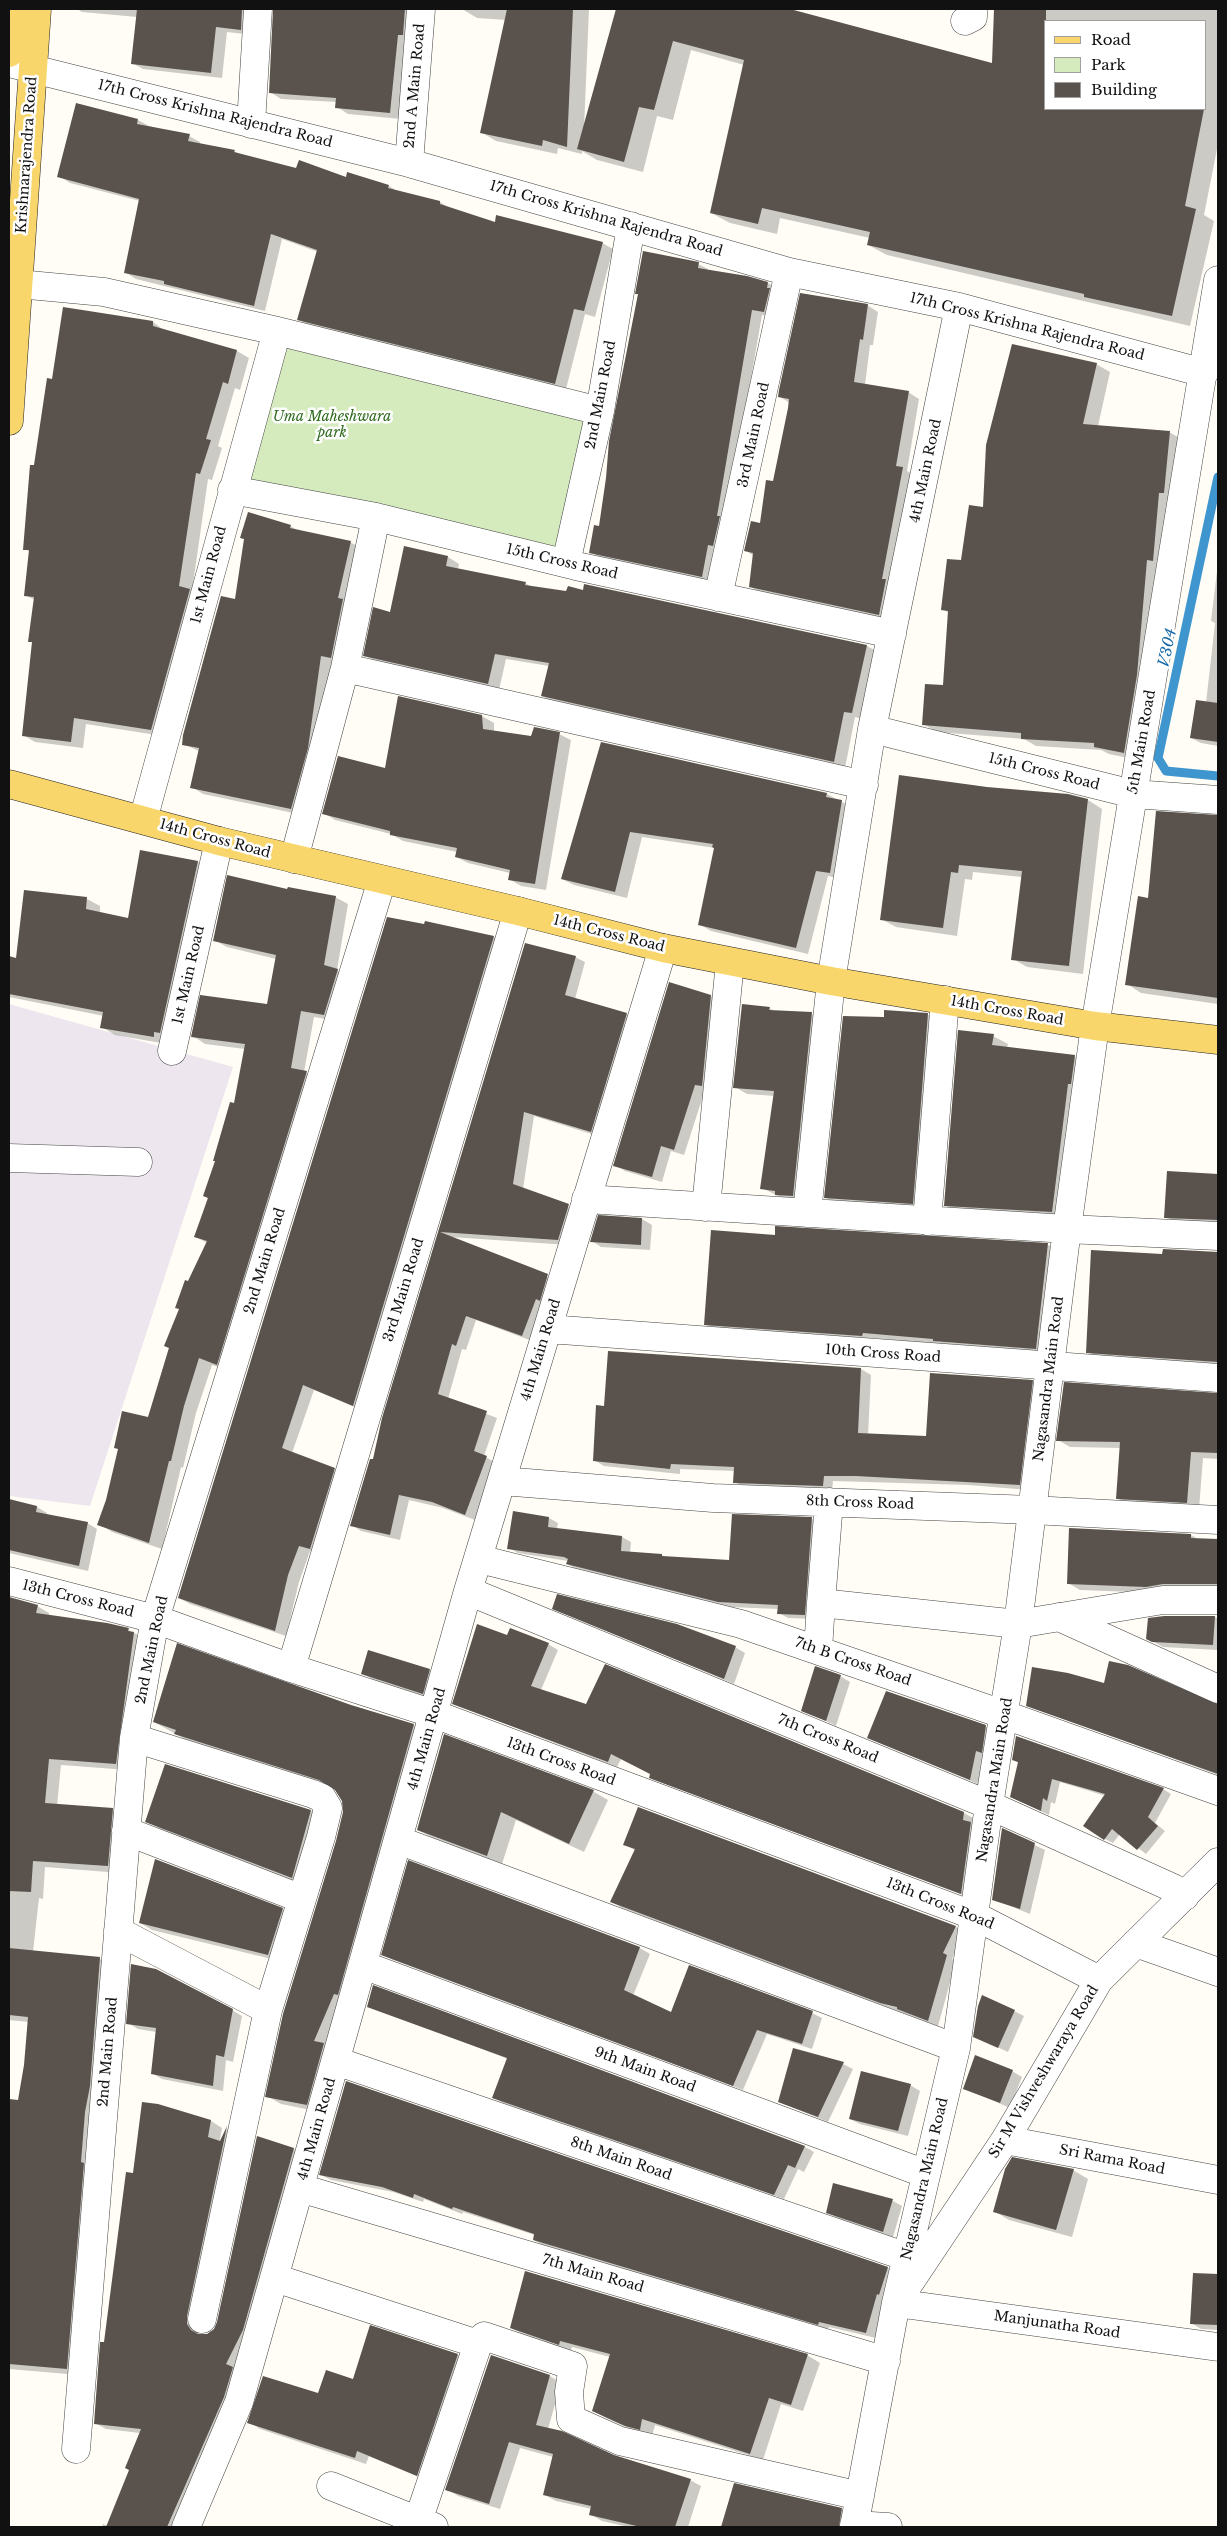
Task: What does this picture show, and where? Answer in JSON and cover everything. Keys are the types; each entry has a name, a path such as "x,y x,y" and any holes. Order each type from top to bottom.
{"main road":[{"path":"9,53 12,9"},
{"name":"Krishnarajendra Road","path":"9,421 18,284 21,65 37,9"},
{"name":"14th Cross Road","path":"9,784 219,841 518,911 663,948 831,981 1095,1026 1218,1040"}],"street":[{"path":"252,124 258,9"},
{"name":"2nd A Main Road","path":"408,163 421,9"},
{"name":"17th Cross Krishna Rajendra Road","path":"21,65 408,163 789,272 959,307 1204,373"},
{"name":"2nd Main Road","path":"566,563 600,411 630,226"},
{"name":"3rd Main Road","path":"718,597 789,272"},
{"name":"5th Main Road","path":"1095,1026 1218,280"},
{"path":"18,284 104,292 277,331 600,411"},
{"name":"4th Main Road","path":"807,1213 831,981 872,729 959,307"},
{"name":"1st Main Road","path":"143,820 277,331"},
{"name":"15th Cross Road","path":"232,490 376,517 566,563 892,634"},
{"path":"294,859 345,668 376,517"},
{"path":"345,668 864,786"},
{"name":"15th Cross Road","path":"872,729 1133,794 1218,800"},
{"name":"1st Main Road","path":"172,1051 219,841"},
{"name":"2nd Main Road","path":"76,2449 134,1738 155,1619 382,880"},
{"name":"3rd Main Road","path":"291,1668 518,911"},
{"name":"4th Main Road","path":"186,2527 239,2402 468,1591 663,948"},
{"path":"706,1207 730,962"},
{"path":"927,1221 945,1000"},
{"name":"Nagasandra Main Road","path":"854,2526 896,2303 956,2048 990,1805 1018,1624 1066,1229 1095,1026"},
{"path":"9,1158 138,1162"},
{"path":"586,1199 927,1221 1218,1236"},
{"name":"10th Cross Road","path":"548,1329 1218,1378"},
{"name":"8th Cross Road","path":"502,1481 713,1498 1032,1510 1218,1520"},
{"path":"818,1650 829,1502"},
{"name":"7th B Cross Road","path":"479,1559 741,1624 1005,1715 1218,1792"},
{"name":"13th Cross Road","path":"9,1582 155,1619 291,1668 434,1714 975,1916 1099,1980"},
{"name":"7th Cross Road","path":"468,1591 990,1805 1173,1888 1185,1896"},
{"path":"821,1603 1018,1624 1163,1600 1218,1600"},
{"path":"1059,1617 1218,1689"},
{"path":"134,1738 322,1798 328,1808 268,2010 202,2320"},
{"path":"126,1831 302,1899"},
{"path":"398,1840 956,2048"},
{"name":"Sir M Vishveshwaraya Road","path":"896,2303 1005,2140 1099,1980 1218,1862"},
{"path":"118,1931 268,2010"},
{"path":"1136,1943 1218,1972"},
{"name":"9th Main Road","path":"363,1965 926,2174"},
{"name":"8th Main Road","path":"336,2061 907,2257"},
{"name":"Sri Rama Road","path":"1005,2140 1218,2180"},
{"name":"7th Main Road","path":"300,2188 886,2361"},
{"path":"275,2278 478,2344"},
{"name":"Manjunatha Road","path":"896,2303 1218,2346"},
{"path":"331,2486 427,2524 478,2344 484,2336 573,2366 569,2392 571,2419 620,2441 860,2496"},
{"path":"854,2526 888,2527"}],"shaded area":[{"path":"9,1004 233,1067 90,1506 9,1496"}],"green space":[{"name":"Uma Maheshwara park","path":"277,331 600,411 566,563 233,482"}],"building":[{"path":"137,9 242,9 241,30 216,27 211,73 131,64"},
{"path":"273,9 405,9 403,35 398,35 390,113 335,108 336,98 269,93"},
{"path":"507,9 573,9 567,147 543,140 542,146 480,133"},
{"path":"616,9 790,9 992,63 994,9 1046,9 1046,20 1044,20 1044,110 1204,110 1185,206 1196,209 1172,316 867,245 870,232 762,208 758,224 710,213 744,60 673,41 654,110 639,107 624,162 577,149"},
{"path":"76,103 138,119 137,124 190,134 188,141 235,150 234,152 296,168 299,160 346,177 347,172 389,185 388,188 440,201 440,204 495,222 496,215 603,242 584,311 574,309 555,384 297,320 317,250 271,234 254,306 164,284 164,281 124,273 139,199 57,177"},
{"path":"643,251 699,262 698,268 747,276 768,282 767,288 770,288 764,312 752,310 717,516 720,516 713,546 708,545 702,577 589,553 594,525 599,526 609,441 638,294 635,294"},
{"path":"800,293 868,304 863,340 860,339 854,382 909,391 896,466 903,467 882,579 886,579 879,615 749,587 753,553 744,551 751,521 760,523 766,480 773,481 789,399 778,397 779,390"},
{"path":"63,307 153,321 153,326 237,350 228,384 223,382 206,439 211,440 200,474 196,473 179,586 190,589 151,730 74,718 71,742 22,736 32,642 28,642 34,597 24,596 29,550 23,550 30,465 34,465 47,378 52,379"},
{"path":"1012,344 1097,363 1083,424 1170,431 1164,493 1159,493 1153,561 1147,560 1137,675 1124,753 1094,747 1094,743 1021,739 1021,733 922,725 925,684 943,685 948,611 941,610 947,559 961,560 969,505 983,507 986,445"},
{"path":"248,512 291,525 290,528 351,541 338,598 343,599 331,658 321,656 308,748 291,809 190,788 199,748 182,745 183,735 221,596 235,599 244,539 240,538"},
{"path":"404,546 448,556 446,566 526,582 525,585 566,591 568,586 583,590 584,584 867,645 852,713 844,712 834,762 541,696 549,663 495,654 488,684 363,656 373,607 390,612"},
{"path":"398,696 482,715 483,729 531,736 534,727 560,732 535,884 508,880 510,870 455,857 457,848 390,835 390,831 322,814 338,756 385,768"},
{"path":"1196,700 1218,703 1218,742 1190,738"},
{"path":"601,742 827,793 826,797 842,800 830,873 816,871 796,948 698,925 714,848 712,847 713,844 630,832 615,892 561,879"},
{"path":"899,775 987,787 1068,794 1088,799 1069,966 1011,960 1022,871 959,865 958,873 951,872 943,928 880,920"},
{"path":"1156,811 1218,815 1218,998 1125,985 1138,896 1148,898"},
{"path":"140,850 198,861 160,1033 154,1032 154,1037 100,1028 103,1012 9,994 9,956 16,958 24,890 87,897 86,909 128,918"},
{"path":"227,875 287,889 288,887 336,896 324,965 338,969 324,1015 301,1011 291,1068 307,1071 217,1365 199,1358 184,1406 171,1461 169,1461 149,1543 97,1525 106,1500 118,1449 114,1448 122,1411 148,1417 169,1348 164,1346 179,1309 175,1308 185,1280 188,1281 207,1241 194,1237 208,1198 203,1196 215,1161 213,1161 230,1102 234,1103 245,1044 191,1037 200,995 267,1004 276,955 213,941"},
{"path":"387,917 424,924 425,921 494,936 353,1406 303,1385 282,1448 335,1468 310,1549 299,1546 288,1575 275,1631 178,1598"},
{"path":"525,943 576,956 565,995 627,1013 591,1132 524,1112 513,1184 569,1204 558,1240 440,1232 548,1274 540,1301 536,1299 522,1336 466,1316 456,1346 452,1344 438,1394 487,1411 474,1451 487,1456 465,1515 432,1502 399,1495 390,1535 350,1526 370,1459 373,1459 382,1418"},
{"path":"669,982 711,995 702,1086 695,1085 674,1150 661,1146 652,1177 613,1166"},
{"path":"742,1004 770,1007 769,1010 812,1012 793,1196 775,1195 775,1191 760,1189 774,1091 733,1088"},
{"path":"884,1010 928,1013 913,1204 824,1198 843,1016 884,1017"},
{"path":"958,1030 994,1034 992,1045 1075,1055 1071,1084 1068,1084 1052,1212 944,1206"},
{"path":"1167,1171 1218,1174 1218,1220 1164,1218"},
{"path":"598,1215 642,1218 641,1245 590,1242"},
{"path":"775,1226 1048,1243 1036,1349 933,1341 933,1339 863,1333 862,1336 704,1325 711,1230 775,1235"},
{"path":"1163,1249 1218,1252 1218,1362 1086,1353 1091,1250 1162,1254"},
{"path":"608,1351 861,1368 858,1433 926,1436 930,1373 1033,1380 1020,1485 856,1476 824,1476 823,1486 733,1483 734,1467 671,1464 670,1469 593,1461 596,1405 604,1406"},
{"path":"1064,1382 1218,1393 1218,1453 1191,1452 1187,1503 1116,1499 1120,1442 1056,1441"},
{"path":"9,1499 37,1506 36,1512 88,1522 79,1566 9,1550"},
{"path":"513,1511 549,1517 548,1527 622,1536 621,1551 662,1554 662,1556 729,1560 732,1514 812,1517 805,1615 777,1614 778,1605 718,1602 566,1564 568,1559 564,1557 507,1549"},
{"path":"1069,1528 1191,1534 1191,1538 1218,1539 1218,1584 1163,1584 1146,1587 1067,1584"},
{"path":"557,1594 677,1624 736,1646 724,1679 552,1609"},
{"path":"9,1597 38,1605 36,1613 107,1623 129,1628 128,1631 134,1632 116,1764 49,1759 45,1803 113,1808 108,1866 33,1861 31,1892 9,1891"},
{"path":"1164,1616 1215,1616 1213,1645 1152,1642 1146,1639 1148,1618"},
{"path":"477,1624 507,1635 510,1628 549,1643 531,1686 586,1704 605,1664 964,1812 963,1820 971,1822 961,1894 649,1778 650,1774 611,1754 608,1762 452,1704"},
{"path":"177,1643 351,1705 414,1724 338,1995 334,1994 314,2041 324,2043 307,2105 265,2097 283,2014 336,1841 343,1812 342,1801 335,1790 319,1780 174,1734 176,1730 153,1722"},
{"path":"368,1650 430,1669 423,1694 361,1674"},
{"path":"1109,1661 1128,1665 1218,1704 1218,1774 1026,1706 1032,1667 1068,1673 1104,1683"},
{"path":"815,1666 841,1675 826,1721 801,1711"},
{"path":"886,1691 986,1725 982,1753 976,1751 970,1780 867,1738"},
{"path":"444,1734 594,1790 569,1844 501,1812 487,1856 417,1830"},
{"path":"1016,1736 1164,1788 1148,1817 1158,1826 1137,1850 1112,1829 1104,1840 1083,1826 1105,1794 1052,1779 1047,1801 1043,1798 1041,1811 1010,1797 1018,1762 1012,1760"},
{"path":"165,1764 311,1810 292,1878 145,1822"},
{"path":"638,1807 956,1926 943,1953 947,1955 928,2021 897,2009 897,2007 880,2003 610,1902 635,1849 623,1845"},
{"path":"1002,1828 1035,1843 1020,1909 992,1900"},
{"path":"155,1859 283,1908 268,1955 139,1923"},
{"path":"408,1860 640,1947 624,1990 671,2012 689,1965 813,2011 802,2044 757,2030 733,2086 381,1955"},
{"path":"9,1948 100,1957 90,2086 85,2112 81,2162 84,2163 67,2369 9,2364 9,2099 18,2100 24,2065 28,2017 9,2015"},
{"path":"131,1964 156,1969 233,2009 224,2057 216,2055 213,2086 151,2074 156,2028 126,2024"},
{"path":"373,1985 805,2146 795,2168 788,2165 774,2195 492,2098 507,2058 367,2007"},
{"path":"982,1995 1015,2010 998,2048 973,2037 978,2006"},
{"path":"793,2048 844,2062 818,2117 778,2102"},
{"path":"975,2055 1013,2070 1000,2103 963,2089"},
{"path":"861,2071 911,2084 898,2131 849,2119"},
{"path":"346,2081 888,2267 879,2295 877,2294 866,2333 819,2322 818,2325 533,2240 534,2234 453,2207 452,2209 414,2194 413,2198 382,2187 319,2175"},
{"path":"142,2102 158,2104 211,2120 208,2137 220,2141 227,2126 187,2316 187,2324 191,2330 198,2334 207,2334 214,2329 217,2322 257,2136 294,2148 243,2330 226,2364 233,2367 224,2397 167,2527 106,2527 129,2470 125,2468 141,2429 94,2424 100,2342 104,2342 126,2172 133,2173"},
{"path":"1012,2157 1074,2169 1056,2230 993,2212 1005,2169"},
{"path":"833,2183 893,2199 883,2232 826,2213"},
{"path":"525,2271 808,2354 791,2405 769,2398 750,2454 642,2419 640,2430 625,2426 592,2411 610,2354 560,2341 559,2345 510,2328"},
{"path":"1193,2273 1218,2274 1218,2325 1190,2324"},
{"path":"370,2325 458,2354 417,2476 357,2451 355,2458 247,2423 263,2376 318,2393 326,2370 353,2379"},
{"path":"491,2355 550,2375 536,2425 562,2431 614,2455 691,2479 675,2527 641,2527 589,2515 591,2506 543,2495 553,2454 509,2442 489,2504 445,2490"},
{"path":"734,2483 842,2508 839,2527 721,2527"}],"waterway":[{"name":"V304","path":"1218,477 1158,758 1166,771 1218,776"}]}
